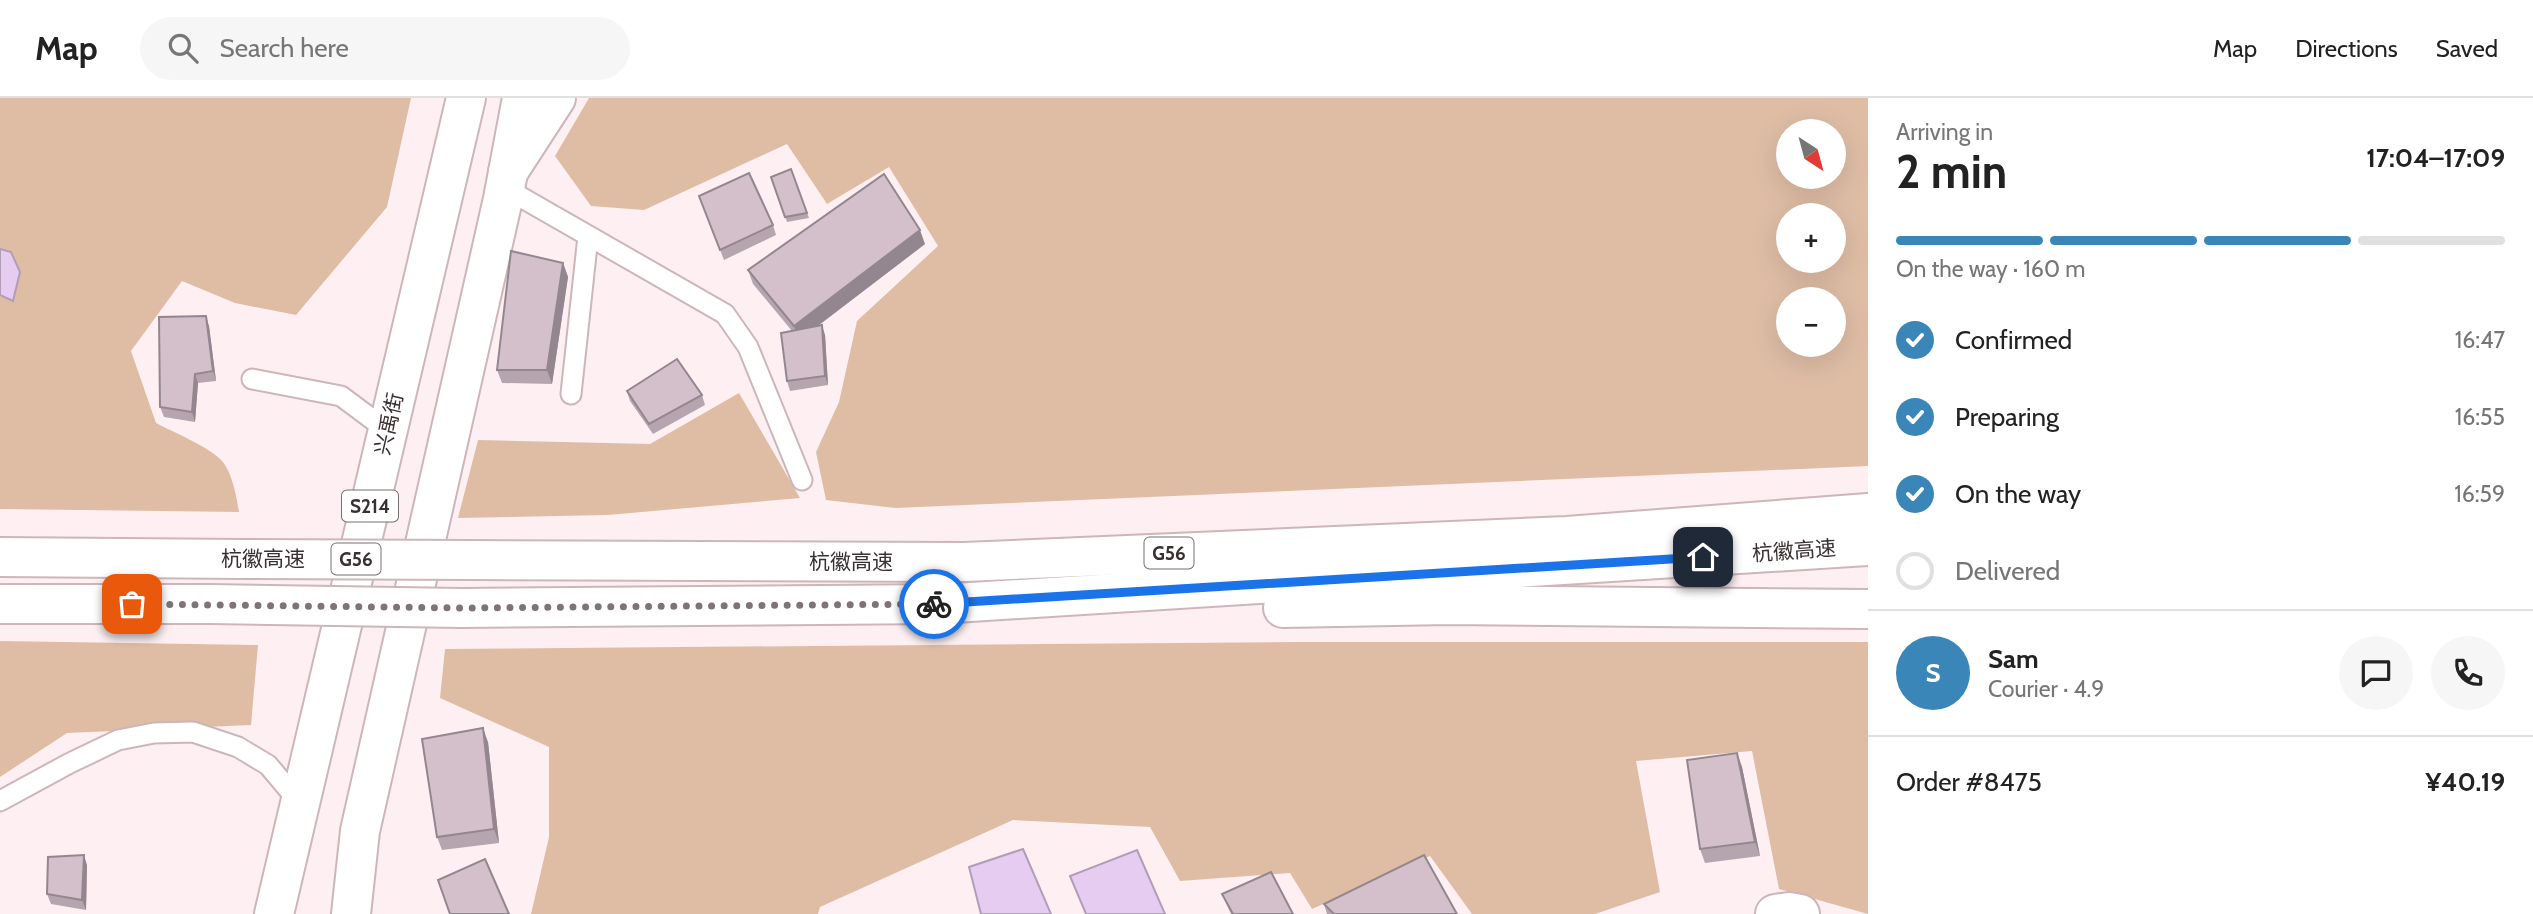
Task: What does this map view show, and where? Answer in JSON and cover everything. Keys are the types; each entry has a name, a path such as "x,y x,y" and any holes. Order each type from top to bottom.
{"main road":[{"name":"兴禹街","path":"274,914 466,98"},
{"name":"S214","path":"351,914 360,831 522,98"},
{"path":"506,180 556,98"},
{"name":"杭徽高速","path":"0,558 964,562 1567,536 1868,513"},
{"name":"杭徽高速","path":"0,604 462,608 939,604 1868,546"},
{"path":"939,604 1070,613 1449,605 1868,609"},
{"path":"1774,914 1800,914"}],"lane":[{"path":"506,180 588,236 726,314 748,347 802,480"},
{"path":"571,394 588,236"},
{"path":"252,379 341,396 388,432"},
{"path":"0,801 118,740 154,733 193,733 238,747 268,765 301,804"}],"shaded area":[{"path":"0,98 411,98 387,207 296,315 235,303 182,281 131,351 156,423 200,445 222,461 231,478 239,512 0,509"},
{"path":"589,98 1868,98 1868,466 895,508 826,500 816,452 839,402 857,321 938,246 889,167 827,204 787,144 644,210 591,206 555,156"},
{"path":"0,249 11,252 20,272 13,301 0,295"},
{"path":"739,393 800,498 608,515 458,518 478,440 650,444"},
{"path":"0,641 258,645 251,725 67,733 0,777"},
{"path":"1294,642 1868,642 1868,914 1779,889 1752,751 1636,761 1660,892 1595,914 1472,914 1430,856 1312,909 1290,873 1180,881 1150,827 1013,820 820,907 818,914 531,914 549,837 549,747 440,698 445,649"},
{"path":"1023,849 1051,914 981,914 969,867"},
{"path":"1137,850 1165,914 1086,914 1070,876"}],"building":[{"path":"791,169 807,213 785,217 771,177"},
{"path":"749,173 773,225 720,250 699,196"},
{"path":"884,174 920,230 794,326 748,270"},
{"path":"511,251 563,263 547,370 497,370"},
{"path":"206,316 213,371 195,374 192,412 160,407 159,317"},
{"path":"822,325 825,376 787,381 781,333"},
{"path":"677,359 702,395 649,424 627,391"},
{"path":"483,728 494,829 437,837 422,739"},
{"path":"1737,753 1755,842 1700,849 1687,760"},
{"path":"84,855 82,900 47,894 48,857"},
{"path":"1424,855 1457,914 1334,914 1324,904"},
{"path":"485,859 509,914 450,914 438,880"},
{"path":"1271,872 1293,914 1233,914 1222,894"}],"way so far":[{"path":"132,604 462,608 934,604"}],"route":[{"path":"934,604 1703,557"}]}
